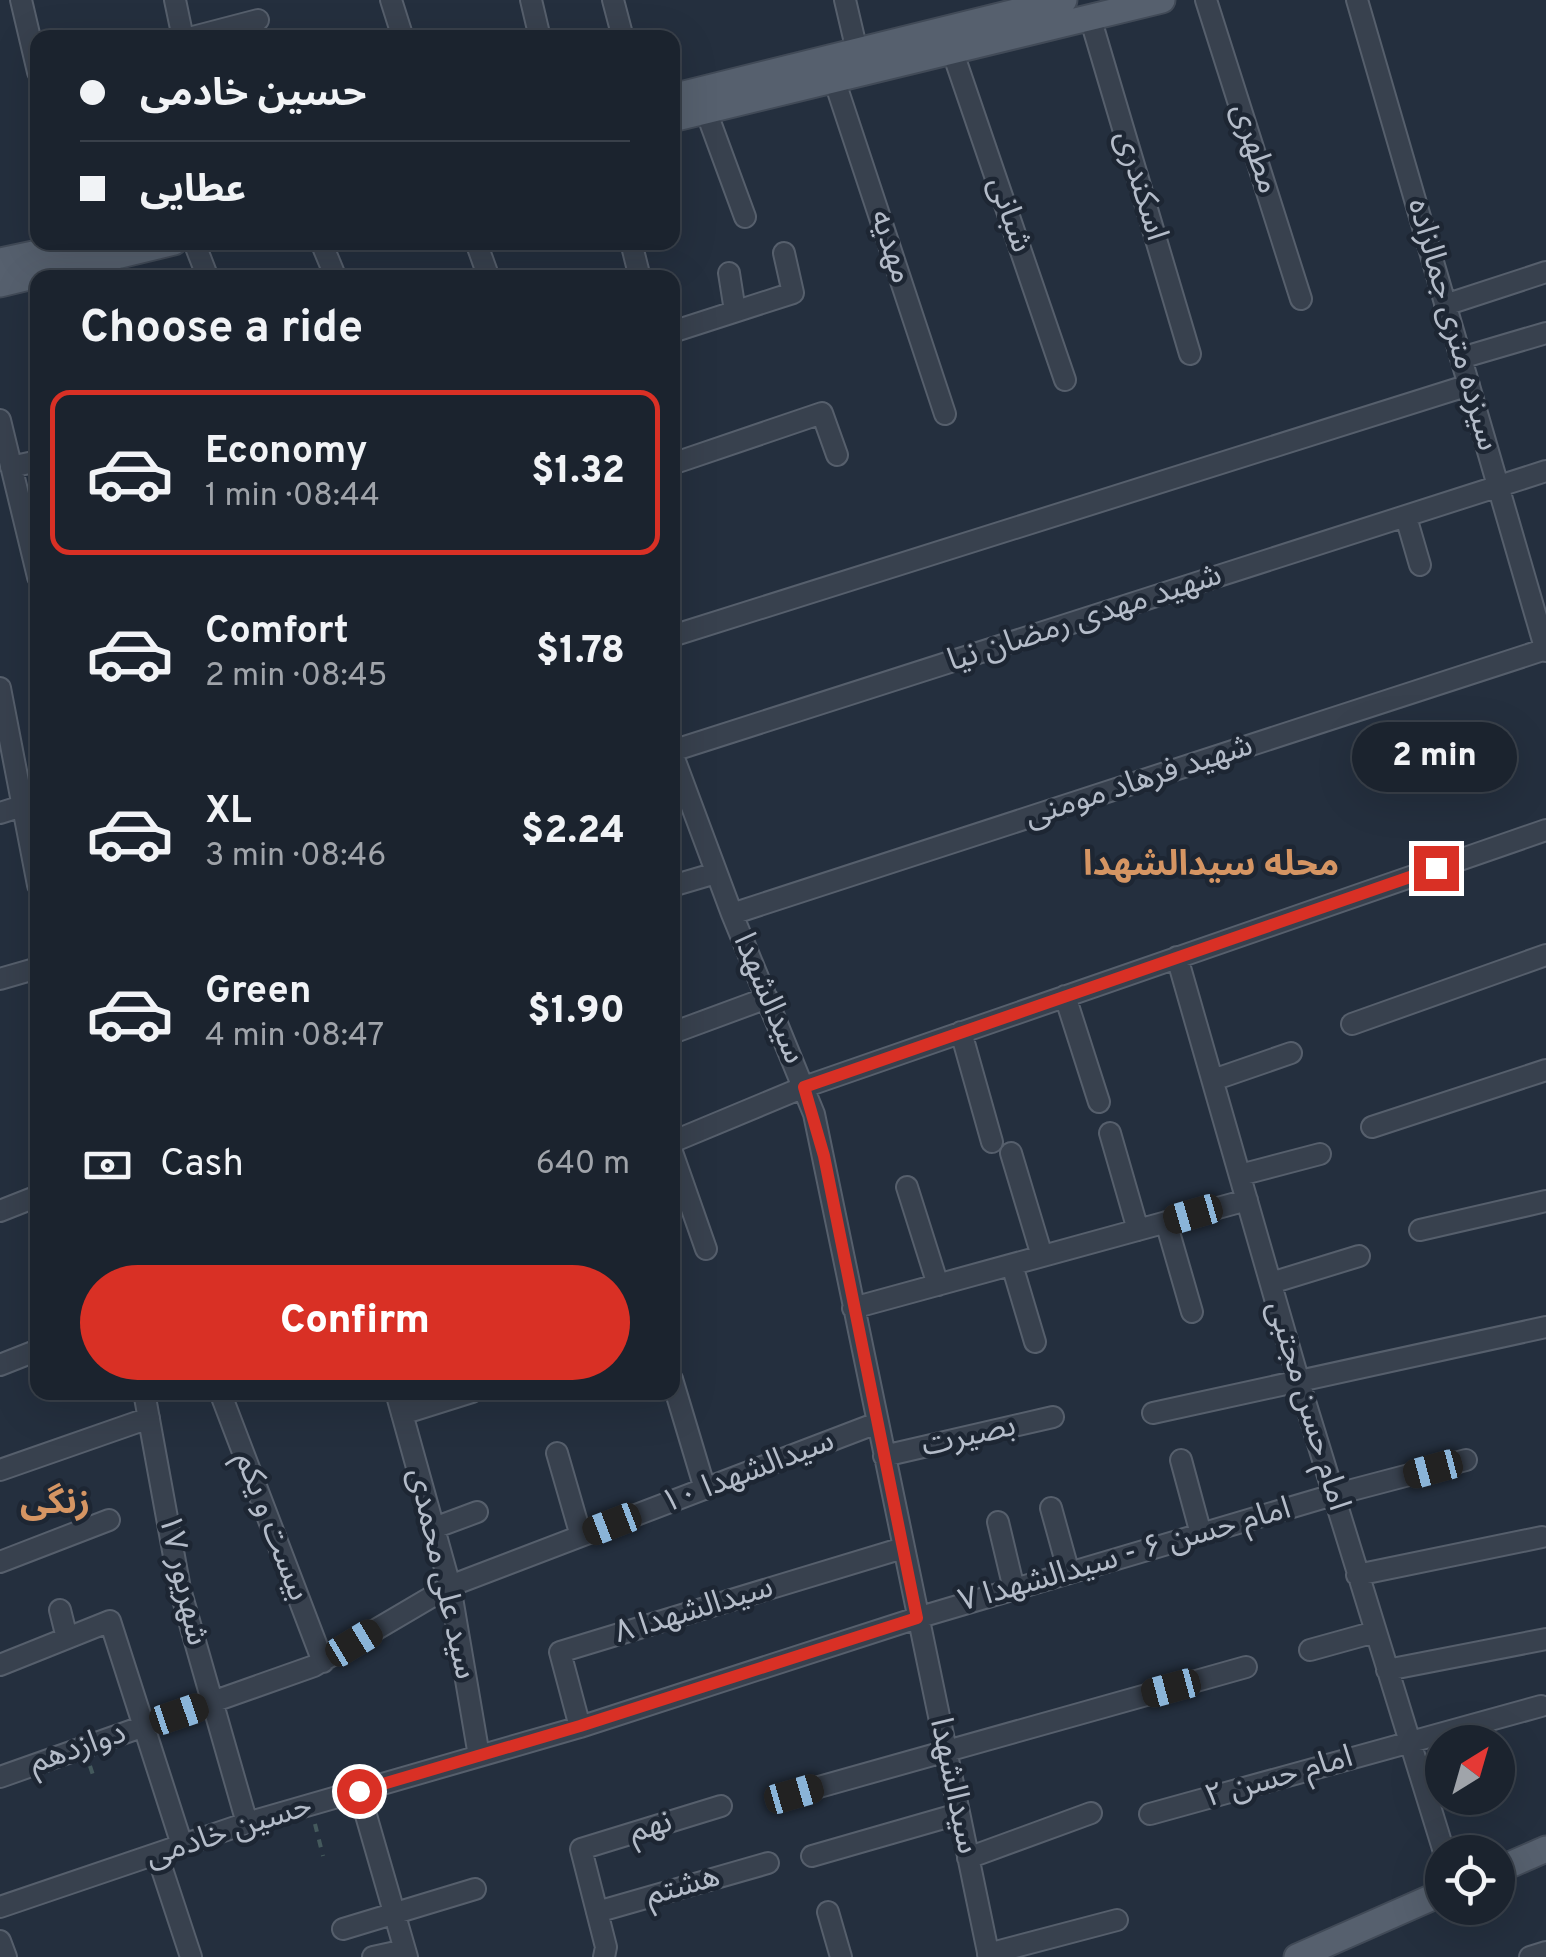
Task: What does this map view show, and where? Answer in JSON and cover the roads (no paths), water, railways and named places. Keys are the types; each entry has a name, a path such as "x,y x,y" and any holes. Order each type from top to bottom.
{"main road":[{"path":"680,95 1019,5 1064,0"},
{"path":"680,117 1162,0"},
{"path":"0,261 94,253"},
{"path":"42,270 94,253"},
{"path":"0,284 30,274"},
{"path":"1515,1863 1546,1849"},
{"path":"1297,1957 1425,1901"}],"street":[{"path":"21,0 30,38"},
{"path":"175,0 184,30"},
{"path":"391,0 400,30"},
{"path":"531,0 538,30"},
{"path":"613,0 620,30"},
{"path":"845,0 857,51"},
{"name":"مطهری","path":"1206,0 1301,299"},
{"name":"سیزده متری جمالزاده","path":"1357,0 1498,488 1541,618 1546,650"},
{"name":"اسکندری","path":"1090,17 1190,354"},
{"path":"218,30 258,20"},
{"name":"شبانی","path":"952,50 1065,380"},
{"name":"مهدیه","path":"834,80 945,414"},
{"path":"706,111 745,217"},
{"path":"680,329 794,292 784,253"},
{"path":"1446,304 1546,272"},
{"path":"729,273 735,312"},
{"path":"1461,358 1546,333"},
{"path":"680,633 1469,386"},
{"path":"680,461 822,414 837,455"},
{"path":"0,420 30,536"},
{"path":"11,467 30,463"},
{"name":"شهید مهدی رمضان نیا","path":"680,749 1546,471"},
{"path":"1406,517 1420,565"},
{"name":"شهید فرهاد مومنی","path":"732,914 1546,650"},
{"path":"0,688 30,803 0,814"},
{"name":"سیدالشهدا","path":"680,774 732,914 804,1087 824,1156 988,1955"},
{"path":"680,1139 804,1087 1546,830"},
{"path":"680,883 716,872"},
{"path":"1352,1024 1546,955"},
{"name":"امام حسن مجتبی","path":"1177,957 1299,1382 1439,1835"},
{"path":"0,979 30,970"},
{"path":"1065,996 1099,1102"},
{"path":"680,1030 768,998"},
{"path":"961,1032 992,1142"},
{"path":"1212,1080 1290,1053"},
{"path":"1372,1127 1546,1070"},
{"path":"1110,1133 1138,1230"},
{"path":"1010,1154 1042,1256"},
{"path":"1240,1175 1320,1154"},
{"path":"680,1175 706,1249"},
{"path":"908,1187 938,1285"},
{"path":"0,1211 30,1199"},
{"path":"854,1308 1247,1200"},
{"path":"1420,1230 1546,1200"},
{"path":"1166,1222 1192,1312"},
{"path":"1271,1283 1359,1256"},
{"path":"1012,1264 1035,1342"},
{"path":"1153,1413 1546,1327"},
{"path":"0,1365 30,1353"},
{"name":"۱۷ شهریور","path":"146,1400 180,1588 247,1823"},
{"name":"بیست و یکم","path":"223,1400 322,1662"},
{"name":"سید علی محمدی","path":"398,1400 450,1586 479,1756"},
{"path":"402,1414 447,1400"},
{"path":"678,1400 705,1489"},
{"name":"بصیرت","path":"884,1456 1053,1417"},
{"path":"0,1470 149,1418"},
{"name":"سیدالشهدا ۱۰","path":"322,1662 450,1586 877,1424"},
{"path":"557,1453 582,1536"},
{"path":"1182,1460 1201,1534"},
{"name":"امام حسن ۶ - سیدالشهدا ۷","path":"917,1618 1466,1460"},
{"path":"1051,1508 1069,1572"},
{"path":"434,1528 477,1512"},
{"path":"0,1562 109,1520"},
{"path":"998,1522 1014,1589"},
{"path":"1358,1575 1542,1537"},
{"name":"سیدالشهدا ۸","path":"580,1726 560,1652 902,1548"},
{"path":"60,1610 67,1638"},
{"name":"حسین خادمی","path":"0,1907 247,1823 580,1726 917,1618"},
{"path":"0,1664 110,1621 182,1845"},
{"path":"1310,1650 1375,1632"},
{"path":"1387,1670 1546,1639"},
{"name":"دوازدهم","path":"0,1776 322,1662"},
{"path":"794,1794 1246,1667"},
{"name":"امام حسن ۲","path":"1150,1814 1542,1706"},
{"path":"359,1791 406,1954 373,1957"},
{"name":"نهم","path":"598,1912 581,1849 721,1806"},
{"path":"968,1858 1091,1813"},
{"path":"812,1856 958,1814"},
{"path":"157,1854 191,1957"},
{"name":"هشتم","path":"598,1912 768,1863"},
{"path":"343,1929 475,1889"},
{"path":"598,1912 606,1947 604,1957"},
{"path":"828,1912 841,1957"},
{"path":"988,1955 1117,1920"},
{"path":"0,1940 6,1957"},
{"path":"1530,1957 1546,1952"}],"district":[{"name":"محله سیدالشهدا","path":"1211,866"},
{"name":"زنگی","path":"55,1504"}]}
